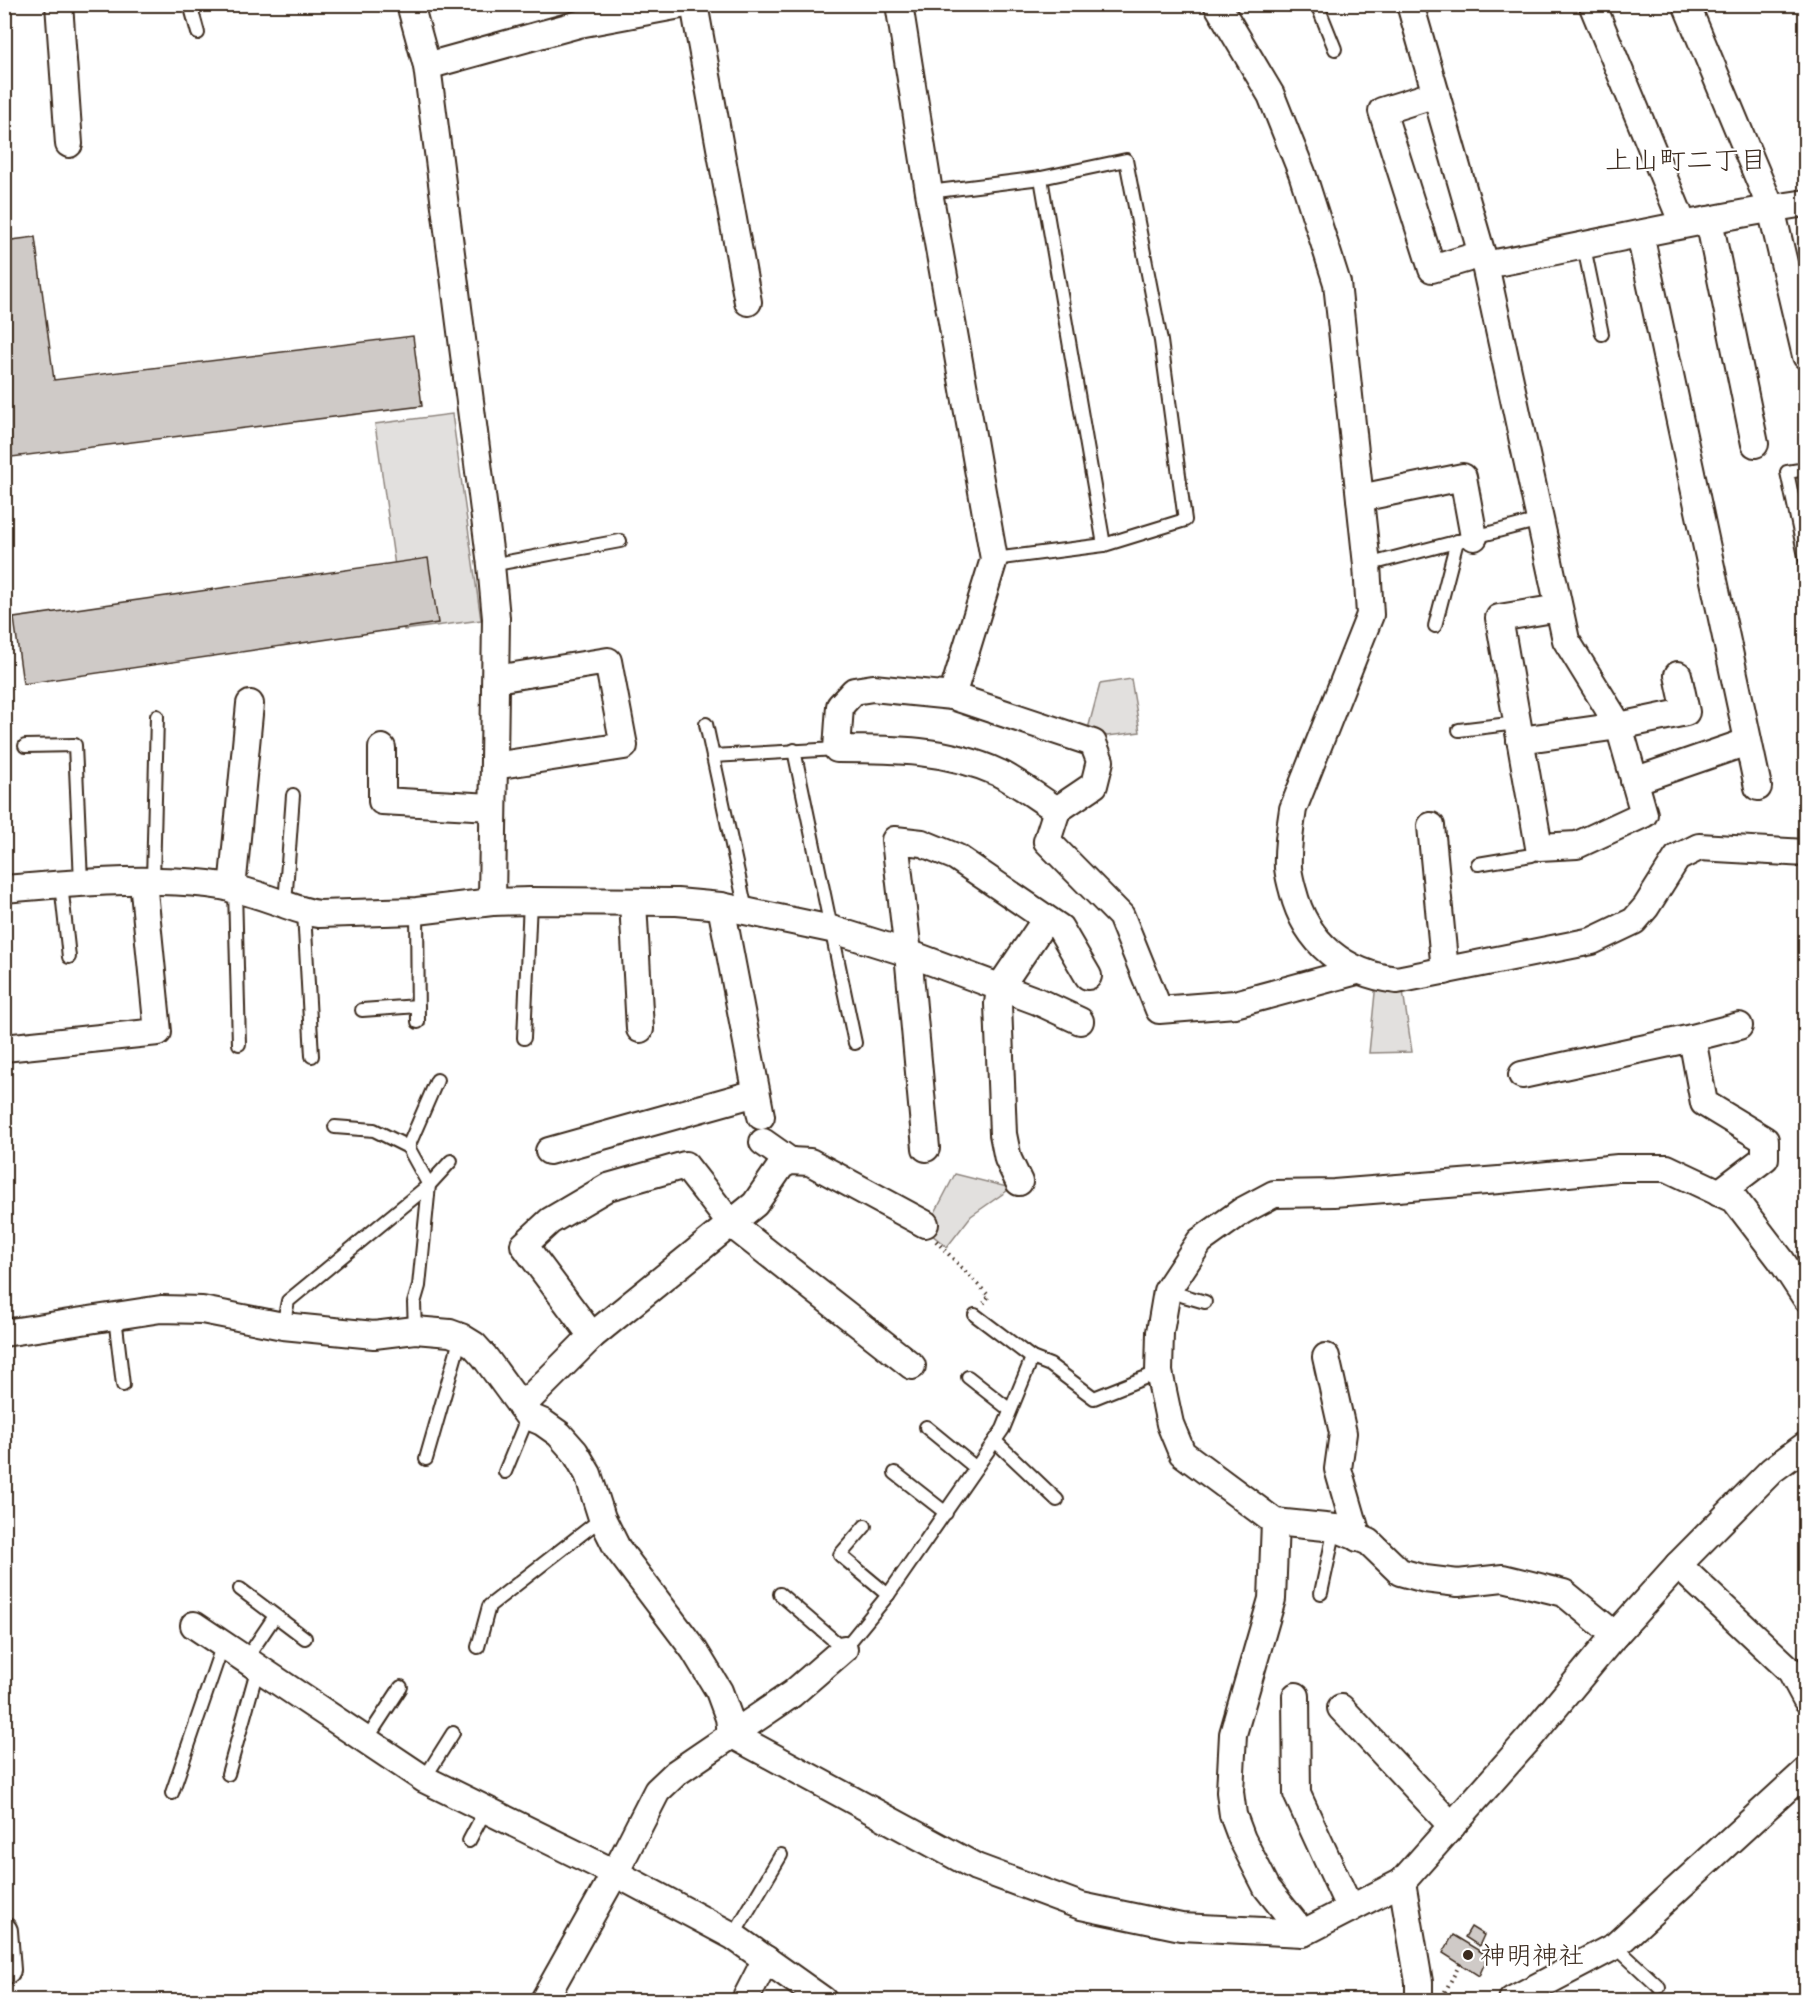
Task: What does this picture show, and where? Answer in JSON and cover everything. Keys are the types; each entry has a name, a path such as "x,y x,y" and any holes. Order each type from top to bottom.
{"street":[{"path":"59,4 69,144"},
{"path":"410,4 427,66 496,618 492,902"},
{"path":"427,66 579,24 686,4"},
{"path":"694,4 748,302"},
{"path":"899,4 928,192 994,560 952,696"},
{"path":"1217,4 1271,94 1302,173 1337,283 1367,565 1370,615 1293,809 1289,831 1288,870 1296,903 1307,928 1329,951 1357,971 1376,978 1398,980 1592,941 1634,921 1646,907 1677,858 1699,847 1806,853"},
{"path":"1410,4 1483,259 1566,640 1619,726 1644,814 1577,845 1539,847 1499,618 1559,608"},
{"path":"1592,4 1683,224"},
{"path":"1686,4 1772,208 1806,356"},
{"path":"1436,94 1382,111 1432,269 1483,259 1584,247 1683,224 1806,203"},
{"path":"1709,220 1755,444"},
{"path":"1640,234 1758,787"},
{"path":"1360,498 1463,477 1466,539"},
{"path":"494,765 624,746 608,661 496,679"},
{"path":"1519,732 1619,726 1686,712 1678,675"},
{"path":"1057,810 999,774 953,756 904,749 837,749 840,706 854,691 873,688 952,696 1093,743 1100,761 1094,785 1057,810 1047,841 1121,916 1159,1010 1235,1004 1357,971"},
{"path":"234,890 250,704"},
{"path":"1634,781 1748,742"},
{"path":"382,748 382,801 492,807"},
{"path":"1431,826 1445,971"},
{"path":"926,1148 895,840 922,843 957,857 1060,928 1088,976"},
{"path":"4,1048 158,1032 148,881"},
{"path":"4,888 148,881 209,884 250,892 295,908 417,911 492,902 530,901 677,902 734,908 831,929 908,953 1000,987 1080,1021"},
{"path":"633,902 640,1029"},
{"path":"549,1152 758,1104 734,908"},
{"path":"1019,1182 1008,1159 1004,1134 998,1004 1000,987 1046,919"},
{"path":"1522,1075 1739,1026"},
{"path":"1692,1038 1704,1103 1765,1140 1765,1158 1719,1193"},
{"path":"763,1142 790,1161"},
{"path":"525,1411 592,1336 755,1204 781,1166 790,1161 810,1162 925,1224"},
{"path":"592,1336 524,1245 550,1221 608,1187 685,1165 731,1224 912,1366"},
{"path":"1615,1635 1564,1593 1503,1578 1458,1583 1425,1579 1400,1572 1369,1542 1335,1528 1275,1522 1182,1453 1170,1424 1159,1372 1160,1332 1167,1291 1200,1241 1242,1211 1274,1194 1334,1193 1618,1168 1667,1168 1735,1200 1781,1260 1806,1298"},
{"path":"4,1333 161,1309 201,1310 283,1326 374,1335 414,1330 450,1332 461,1337 474,1345 484,1356 525,1411 559,1434 575,1452 588,1474 602,1518 617,1548 688,1642 719,1691 729,1718 730,1734"},
{"path":"1326,1357 1343,1433 1338,1469 1358,1538"},
{"path":"730,1734 976,1867 1081,1906 1180,1927 1303,1933 1402,1882 1678,1565 1772,1470 1806,1445"},
{"path":"1275,1522 1272,1599 1233,1734 1230,1792 1233,1815 1242,1839 1267,1888 1303,1933"},
{"path":"1678,1565 1791,1671 1806,1699"},
{"path":"194,1625 424,1779 615,1873 733,1935 823,2001"},
{"path":"544,2001 615,1873 657,1791 676,1773 730,1734 792,1694 844,1649"},
{"path":"1296,1696 1297,1794 1350,1910"},
{"path":"1341,1708 1452,1826"},
{"path":"1512,2001 1615,1946 1806,1771"},
{"path":"1402,1882 1419,1982 1419,2001"},
{"path":"4,1931 8,1970 4,1970"},
{"path":"745,2001 766,1959"}],"lane":[{"path":"190,4 198,33"},
{"path":"1317,4 1335,49"},
{"path":"928,192 1041,177 1126,159 1161,341 1185,520 1104,545 994,560"},
{"path":"1041,177 1104,545"},
{"path":"1584,247 1602,334"},
{"path":"1806,469 1787,472 1806,561"},
{"path":"1367,565 1540,520"},
{"path":"1435,626 1466,539"},
{"path":"491,565 620,542"},
{"path":"148,881 157,716"},
{"path":"706,724 713,756 734,908"},
{"path":"1459,730 1519,732"},
{"path":"25,746 75,745 69,957"},
{"path":"713,756 837,749"},
{"path":"794,750 855,1043"},
{"path":"293,795 295,908 312,1056"},
{"path":"1478,864 1532,855 1539,847"},
{"path":"234,890 239,1044"},
{"path":"524,1038 530,901"},
{"path":"417,911 418,1022"},
{"path":"362,1010 418,1006"},
{"path":"408,1147 437,1080"},
{"path":"335,1127 374,1130 408,1147 429,1185 419,1286 414,1303 414,1330"},
{"path":"283,1326 288,1301 429,1185 452,1161"},
{"path":"1167,1291 1205,1302"},
{"path":"975,1315 1032,1358 1050,1365 1094,1398 1159,1372"},
{"path":"115,1317 123,1385"},
{"path":"426,1460 461,1337"},
{"path":"780,1594 844,1649 888,1595 1003,1430 1032,1358"},
{"path":"968,1377 1010,1410"},
{"path":"505,1472 525,1411"},
{"path":"926,1427 976,1468"},
{"path":"995,1441 1057,1500"},
{"path":"895,1473 946,1513"},
{"path":"478,1647 489,1606 602,1518"},
{"path":"865,1526 840,1555 888,1595"},
{"path":"1321,1593 1335,1528"},
{"path":"240,1589 305,1638"},
{"path":"228,1774 252,1663 275,1616"},
{"path":"172,1792 223,1644"},
{"path":"367,1739 401,1687"},
{"path":"424,1779 453,1733"},
{"path":"469,1841 486,1809"},
{"path":"733,1935 780,1855"},
{"path":"1615,1946 1659,1987"}],"path":[{"path":"925,1224 922,1231 943,1247 989,1296"},
{"path":"1440,2001 1460,1964"}],"shaded area":[{"path":"452,414 481,620 404,630 375,424"},
{"path":"1131,679 1140,732 1107,736 1088,729 1100,684"},
{"path":"1376,983 1402,984 1412,1052 1369,1053"},
{"path":"955,1174 1011,1188 971,1216 947,1247 926,1230"}],"building":[{"path":"35,237 54,380 413,336 422,406 4,458 4,241"},
{"path":"428,558 438,623 23,684 14,618"},
{"path":"1471,1927 1484,1935 1479,1946 1465,1937"},
{"path":"1453,1935 1488,1956 1479,1976 1443,1953"}],"place":[{"name":"神明神社","path":"1468,1955"}],"district":[{"name":"上山町二丁目","path":"1686,159"}]}
